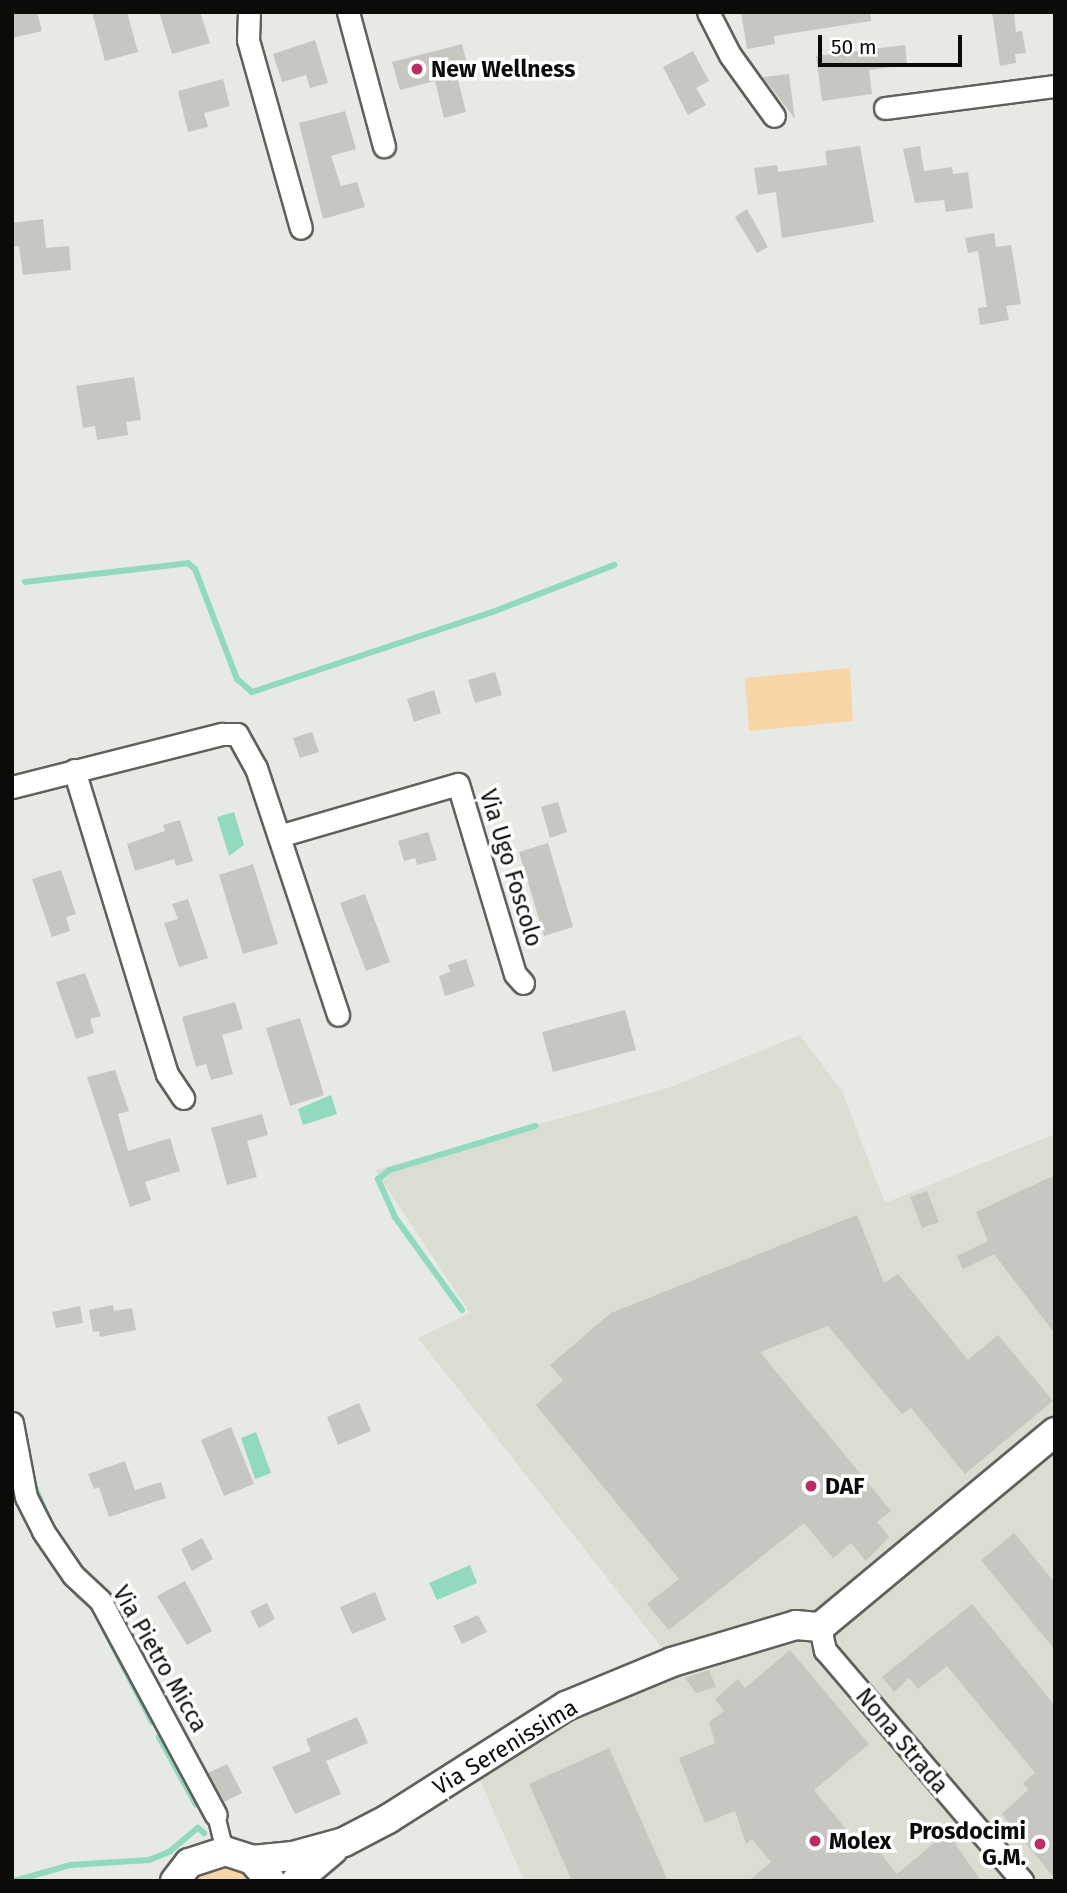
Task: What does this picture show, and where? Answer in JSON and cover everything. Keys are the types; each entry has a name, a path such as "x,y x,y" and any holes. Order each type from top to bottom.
{"street":[{"path":"249,12 247,40 301,228"},
{"path":"348,12 384,146"},
{"path":"708,12 730,55 774,116"},
{"path":"884,108 1055,86"},
{"path":"12,787 74,770 237,734 247,746 338,1015"},
{"path":"74,770 167,1074 183,1098"},
{"name":"Via Ugo Foscolo","path":"279,836 458,784 515,974 523,982"},
{"name":"Via Pietro Micca","path":"12,1423 26,1497 43,1531 73,1575 100,1600 216,1815 225,1851"},
{"path":"820,1627 1055,1432"},
{"name":"Via Serenissima","path":"296,1881 344,1842 388,1819 566,1706 672,1662 796,1625 820,1627"},
{"name":"Nona Strada","path":"820,1627 825,1650 1021,1881"},
{"name":"Via Serenissima","path":"225,1851 262,1870 293,1856 344,1842"},
{"path":"170,1879 198,1858 225,1851"}],"shaded area":[{"path":"850,668 853,721 749,731 745,678"},
{"path":"234,812 244,845 229,856 217,817"},
{"path":"800,1035 842,1091 885,1203 1055,1134 1055,1881 524,1881 473,1764 671,1659 418,1338 470,1313 375,1170 668,1088"},
{"path":"331,1095 337,1114 303,1125 298,1109"},
{"path":"256,1432 271,1473 255,1479 241,1438"},
{"path":"470,1565 477,1583 437,1600 429,1583"},
{"path":"222,1863 242,1868 256,1881 191,1881"}],"building":[{"path":"12,12 37,12 42,31 12,38"},
{"path":"92,12 127,12 138,52 105,61"},
{"path":"159,12 200,12 210,43 172,54"},
{"path":"741,12 870,12 871,21 774,36 775,44 747,49"},
{"path":"992,12 1014,12 1016,32 1022,31 1026,53 1015,54 1016,63 1000,66"},
{"path":"315,40 328,83 310,88 306,75 282,82 273,54"},
{"path":"462,44 469,72 457,76 466,112 444,118 435,81 400,90 392,62"},
{"path":"905,45 907,65 869,70 872,94 822,101 816,56"},
{"path":"693,51 709,81 696,88 706,105 688,115 663,67"},
{"path":"789,74 795,119 763,77"},
{"path":"223,79 230,106 204,113 208,127 188,132 178,91"},
{"path":"345,111 356,149 331,156 341,186 357,182 365,207 323,219 299,123"},
{"path":"860,146 874,222 782,238 776,192 758,195 754,168 777,165 778,172 827,165 825,151"},
{"path":"920,146 924,171 952,167 953,174 968,172 973,208 946,212 944,200 915,203 903,149"},
{"path":"747,209 768,247 757,253 735,217"},
{"path":"43,219 46,248 69,246 71,270 23,275 19,246 12,247 12,223"},
{"path":"994,233 996,247 1011,245 1021,304 1006,306 1009,320 980,325 978,308 987,307 978,251 968,253 965,238"},
{"path":"134,377 141,420 126,422 128,435 97,440 95,426 83,428 76,386"},
{"path":"495,672 502,695 475,703 468,680"},
{"path":"434,690 441,713 414,722 407,699"},
{"path":"312,732 319,752 300,758 293,738"},
{"path":"558,802 567,832 550,838 541,807"},
{"path":"180,820 193,861 176,866 174,859 135,871 127,844 165,831 163,825"},
{"path":"428,832 437,860 417,865 415,858 404,861 398,841"},
{"path":"548,843 573,927 544,936 519,852"},
{"path":"253,864 278,944 243,954 219,875"},
{"path":"61,870 76,914 66,917 70,931 52,937 32,879"},
{"path":"365,894 390,962 366,971 340,903"},
{"path":"188,899 208,958 179,967 164,923 178,919 172,904"},
{"path":"466,959 475,986 445,996 439,976 450,972 448,965"},
{"path":"85,973 101,1016 90,1019 94,1033 76,1039 56,982"},
{"path":"235,1002 243,1029 222,1035 233,1074 211,1080 206,1064 196,1067 182,1017"},
{"path":"625,1010 636,1050 553,1072 542,1032"},
{"path":"300,1018 324,1095 290,1106 266,1028"},
{"path":"115,1070 129,1111 118,1114 128,1151 170,1138 180,1171 145,1182 151,1200 130,1207 87,1077"},
{"path":"262,1114 268,1135 247,1141 257,1177 227,1185 211,1128"},
{"path":"1055,1175 1055,1334 994,1254 963,1269 957,1256 988,1241 976,1212"},
{"path":"927,1191 939,1222 922,1228 910,1197"},
{"path":"857,1215 884,1283 898,1274 968,1360 998,1335 1053,1401 965,1474 911,1408 902,1414 828,1326 760,1352 891,1511 877,1522 889,1537 866,1561 851,1543 833,1558 804,1523 669,1630 647,1604 679,1579 536,1405 563,1380 550,1365 611,1313"},
{"path":"113,1305 114,1311 132,1308 136,1330 100,1337 99,1331 93,1332 89,1310"},
{"path":"80,1306 83,1323 56,1328 52,1312"},
{"path":"359,1403 371,1431 338,1445 327,1417"},
{"path":"231,1427 254,1484 224,1496 201,1440"},
{"path":"125,1461 135,1490 161,1482 166,1498 109,1517 99,1487 94,1489 88,1474"},
{"path":"1014,1533 1055,1583 1055,1650 981,1560"},
{"path":"202,1538 213,1559 192,1571 181,1549"},
{"path":"185,1581 212,1631 187,1645 157,1596"},
{"path":"375,1592 386,1620 352,1634 340,1607"},
{"path":"267,1603 275,1619 259,1628 250,1611"},
{"path":"972,1604 1055,1706 1055,1879 1002,1814 1028,1790 1023,1783 1035,1773 947,1666 918,1689 909,1678 894,1692 882,1677"},
{"path":"478,1615 487,1632 462,1644 453,1626"},
{"path":"790,1650 869,1744 814,1790 864,1851 873,1844 897,1874 947,1832 981,1881 749,1881 771,1862 752,1839 746,1844 735,1811 705,1823 679,1758 715,1743 709,1722 724,1711 715,1699 738,1679 745,1688"},
{"path":"709,1670 716,1687 696,1693 685,1678"},
{"path":"357,1717 368,1743 326,1761 341,1794 295,1814 272,1767 311,1751 306,1739"},
{"path":"609,1748 668,1881 572,1881 529,1784"},
{"path":"227,1764 242,1793 224,1802 208,1773"}],"waterway":[{"path":"25,582 188,563 195,569 237,679 252,692 495,611 614,565"},
{"path":"462,1310 395,1217 378,1179 390,1170 535,1126"},
{"path":"32,1480 51,1525"},
{"path":"78,1595 92,1605"},
{"path":"103,1627 152,1722"},
{"path":"159,1737 196,1805"},
{"path":"14,1881 70,1865 149,1860 169,1852 198,1828 204,1833"}],"place":[{"name":"New Wellness","path":"417,69"},
{"name":"DAF","path":"811,1486"},
{"name":"Molex","path":"815,1841"},
{"name":"Prosdocimi G.M.","path":"1040,1844"}]}
